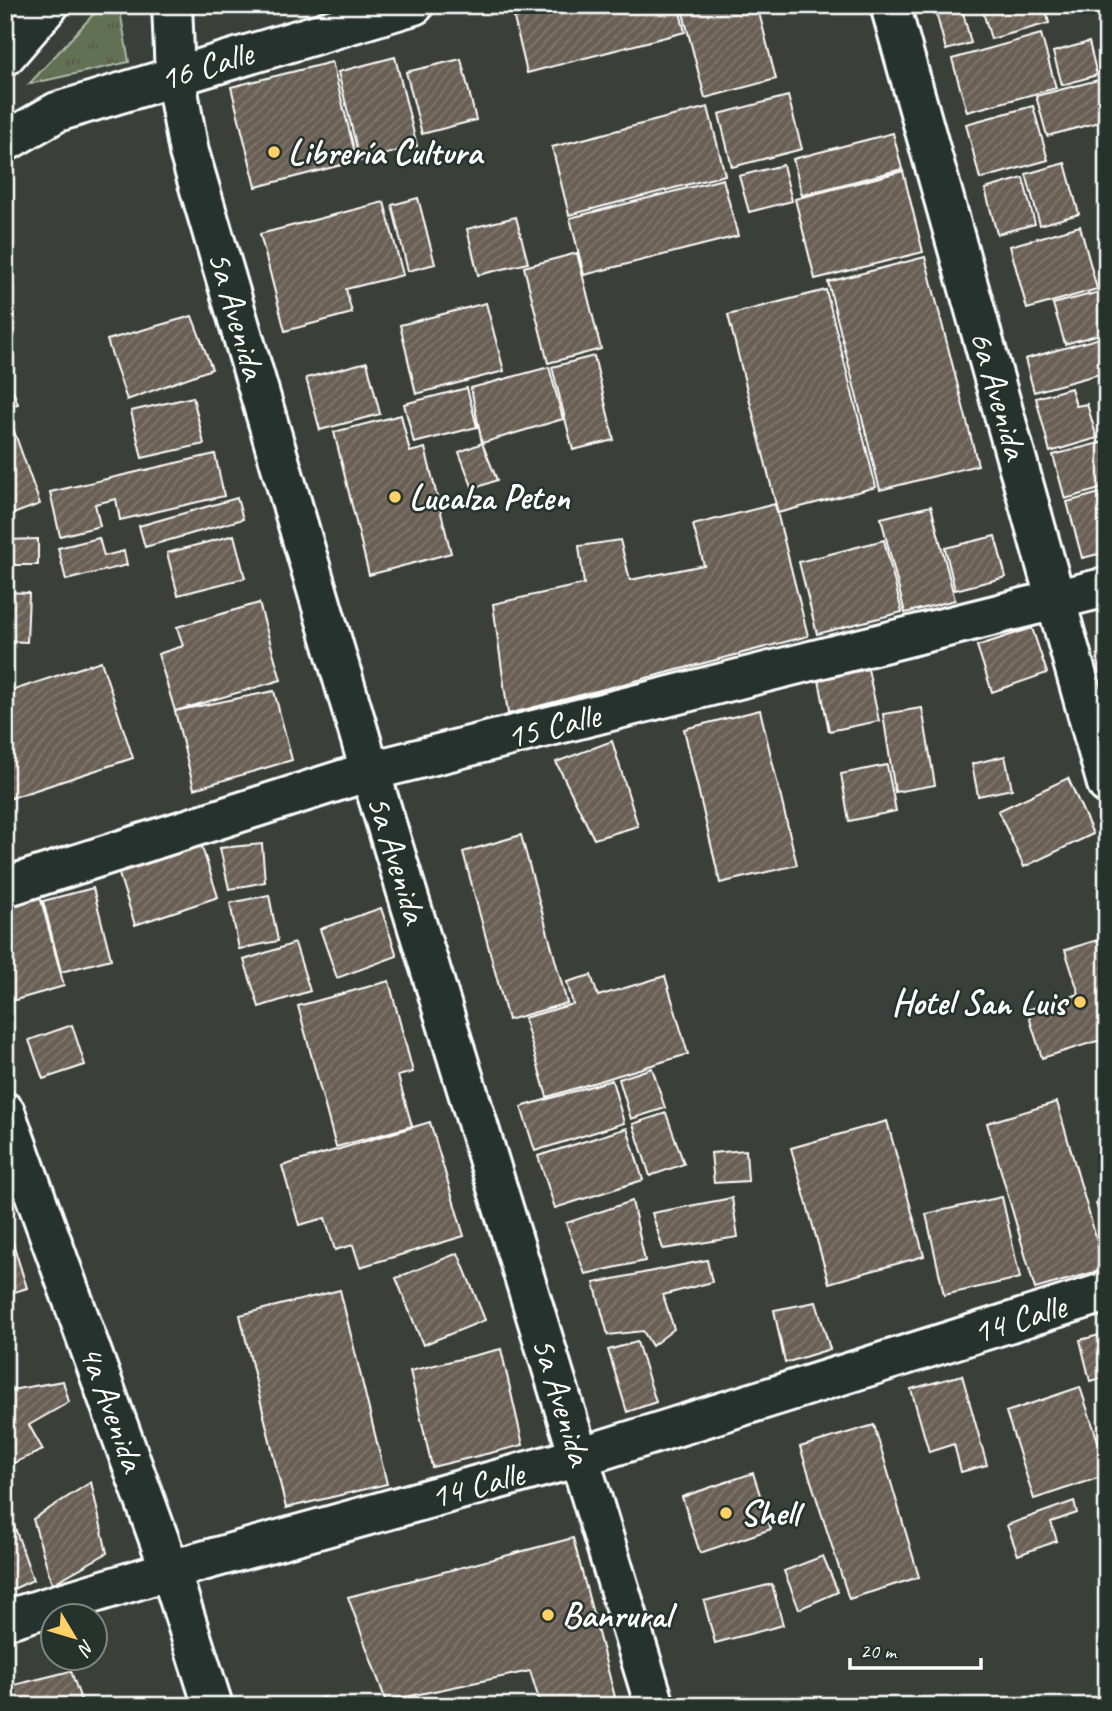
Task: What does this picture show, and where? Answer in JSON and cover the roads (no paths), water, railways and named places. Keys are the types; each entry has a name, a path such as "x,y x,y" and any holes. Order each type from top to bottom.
{"street":[{"path":"5,55 49,5"},
{"name":"5a Avenida","path":"172,5 175,75 189,152 370,771 655,1706"},
{"name":"16 Calle","path":"5,142 57,111 414,5"},
{"name":"6a Avenida","path":"890,5 1107,784"},
{"name":"15 Calle","path":"5,887 370,771 1107,587"},
{"name":"4a Avenida","path":"5,1112 170,1570 213,1706"},
{"name":"14 Calle","path":"5,1620 170,1570 579,1457 1107,1292"}],"place":[{"name":"Librería Cultura","path":"274,152"},
{"name":"Lucalza Peten","path":"395,497"},
{"name":"Hotel San Luis","path":"1080,1002"},
{"name":"Shell","path":"726,1513"},
{"name":"Banrural","path":"548,1615"}]}
